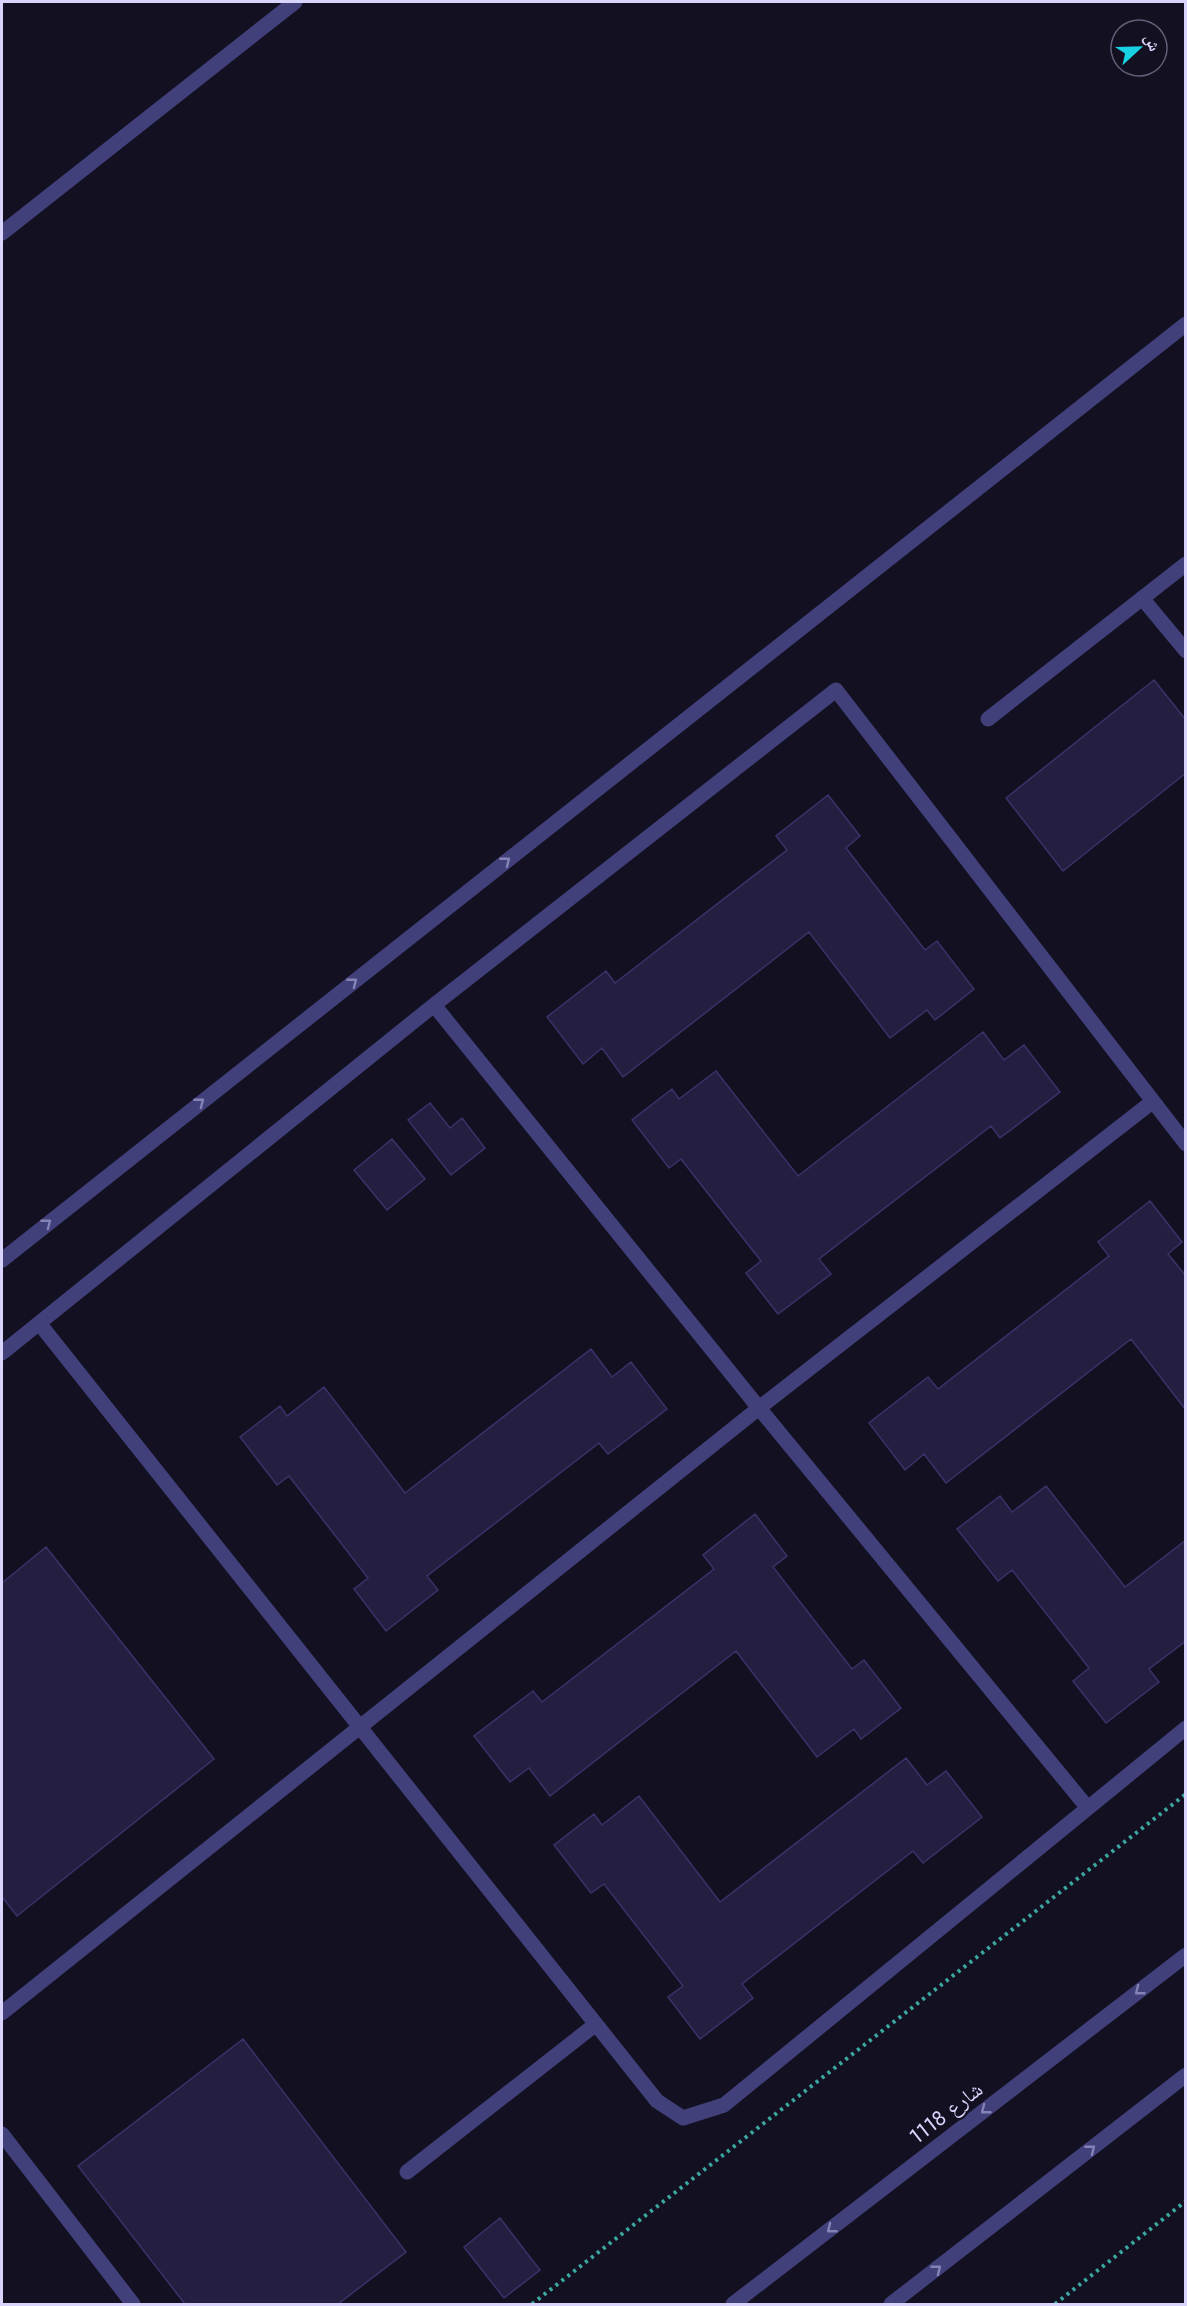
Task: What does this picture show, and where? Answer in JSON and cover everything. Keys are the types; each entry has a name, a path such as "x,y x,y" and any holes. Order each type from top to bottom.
{"street":[{"path":"2,233 295,2"},
{"path":"2,1260 1185,324"},
{"path":"988,720 1185,564"},
{"path":"1142,598 1185,651"},
{"path":"2,1353 434,1005 836,690 1185,1144"},
{"path":"434,1005 759,1408 1087,1807"},
{"path":"2,2013 759,1408 1152,1102"},
{"path":"39,1323 657,2102 683,2118 724,2105 1185,1728"},
{"name":"شارع 1118","path":"733,2304 1185,1955"},
{"path":"407,2172 596,2024"},
{"path":"891,2304 1185,2075"},
{"path":"2,2134 133,2304"}],"path":[{"path":"532,2304 1185,1794"},
{"path":"1055,2304 1185,2201"}],"building":[{"path":"1154,680 1186,720 1186,773 1063,871 1006,798"},
{"path":"828,795 860,836 846,848 925,950 937,941 974,989 935,1020 927,1010 890,1038 809,932 623,1077 602,1048 583,1064 547,1017 606,971 615,983 787,850 776,836"},
{"path":"983,1032 1004,1060 1024,1045 1060,1092 1000,1138 991,1126 819,1259 831,1274 778,1314 746,1273 761,1261 681,1159 669,1168 632,1120 672,1089 679,1099 716,1071 798,1176"},
{"path":"430,1103 450,1128 462,1118 485,1148 451,1175 408,1120"},
{"path":"392,1139 425,1179 387,1210 354,1170"},
{"path":"1150,1201 1182,1242 1168,1254 1186,1276 1186,1410 1131,1339 946,1483 924,1454 905,1470 869,1423 928,1377 938,1389 1109,1256 1098,1242"},
{"path":"591,1349 612,1377 631,1362 667,1409 608,1454 599,1443 427,1576 438,1590 386,1631 354,1589 368,1578 289,1476 277,1485 240,1437 280,1406 287,1416 324,1387 405,1493"},
{"path":"1046,1486 1125,1587 1186,1540 1186,1641 1149,1669 1159,1682 1106,1723 1073,1681 1089,1668 1012,1570 998,1581 957,1529 1000,1496 1012,1512"},
{"path":"755,1514 787,1556 773,1567 852,1669 864,1660 901,1708 861,1739 854,1729 817,1757 736,1651 550,1796 529,1768 510,1782 474,1736 533,1691 542,1702 714,1569 703,1555"},
{"path":"46,1547 214,1759 17,1916 2,1897 2,1583"},
{"path":"906,1758 927,1785 946,1771 982,1817 923,1863 913,1851 742,1984 753,1998 700,2039 668,1997 683,1986 604,1884 591,1893 554,1845 594,1814 602,1825 639,1796 720,1902"},
{"path":"243,2039 406,2252 338,2304 185,2304 78,2166"},
{"path":"500,2218 540,2270 504,2298 464,2247"}]}
